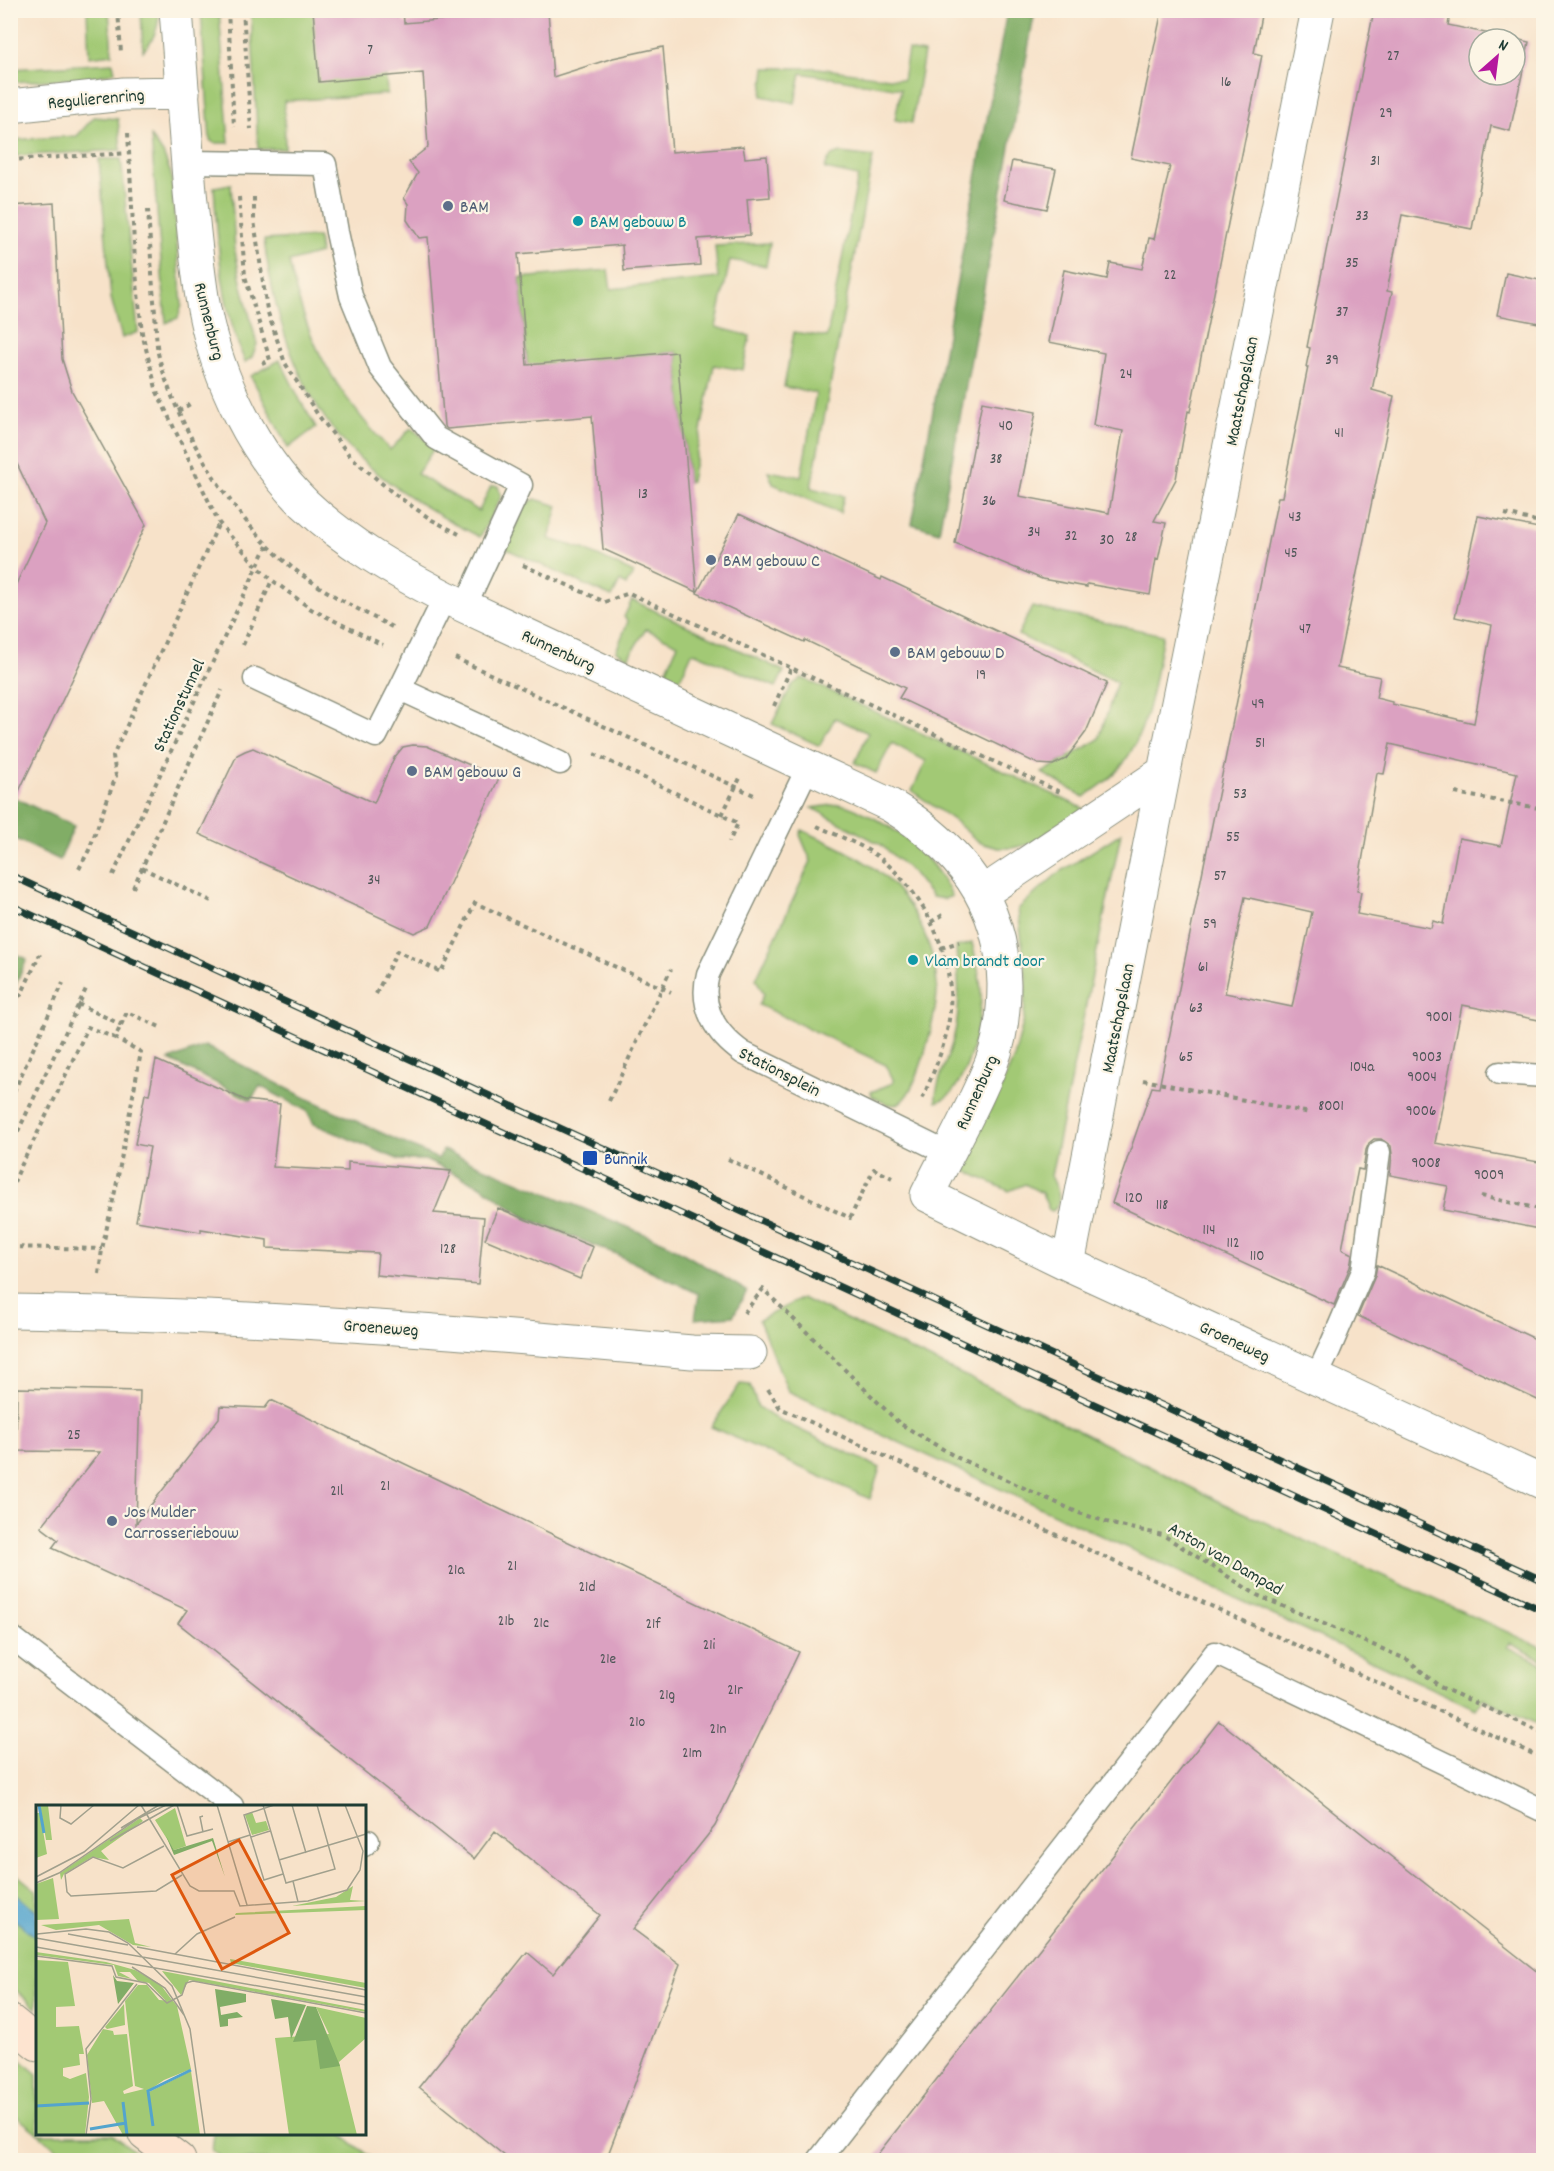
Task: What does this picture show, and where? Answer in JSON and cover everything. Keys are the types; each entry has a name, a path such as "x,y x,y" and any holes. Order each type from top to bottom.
{"main road":[{"path":"10,2021 36,2042"},
{"path":"148,2135 179,2160"}],"street":[{"name":"Runnenburg","path":"176,10 187,162 197,263 205,311 218,359 250,431 273,466 305,504 354,543 397,572 455,602 809,765 890,805 919,822 942,842 963,866 981,894 1000,941 1004,1002 1000,1031 991,1063 927,1195"},
{"name":"Maatschapslaan","path":"1068,1264 1164,772 1318,10"},
{"name":"Regulierenring","path":"10,106 124,94 183,93"},
{"path":"981,894 1164,772"},
{"name":"Groeneweg","path":"927,1195 1068,1264 1544,1483"},
{"name":"Groeneweg","path":"10,1311 331,1323 692,1352 750,1353"}],"lane":[{"path":"187,162 325,164 351,296 380,367 436,438 521,485 491,549 455,602 422,643 376,736 255,679"},
{"path":"400,689 560,763"},
{"name":"Stationsplein","path":"809,765 708,974 704,987 706,1005 718,1030 728,1042 743,1053 948,1153"},
{"path":"1500,1073 1544,1076"},
{"path":"1316,1378 1363,1271 1379,1152"},
{"path":"10,1636 231,1805"},
{"path":"819,2160 1215,1653 1544,1811"}],"path":[{"path":"228,10 245,163 267,310 285,363 318,415 350,456 393,493 432,520 491,549 605,602 629,593 1084,802 1106,809"},
{"path":"243,10 244,276 270,360"},
{"path":"10,160 130,153"},
{"path":"178,411 218,481 267,546 295,570 343,601 422,643 736,786 866,849 885,862 902,880 931,922 947,967 950,1011 946,1035 908,1135"},
{"path":"1505,514 1544,523"},
{"path":"79,869 89,850 116,776 113,756 219,523"},
{"name":"Stationstunnel","path":"113,875 267,546"},
{"path":"238,655 272,580"},
{"path":"772,709 791,668"},
{"path":"133,888 223,688"},
{"path":"722,815 736,786"},
{"path":"1455,793 1544,810"},
{"path":"142,867 211,902"},
{"path":"376,994 397,951 441,972 475,903 662,988 706,1005"},
{"path":"10,1000 21,995 40,954"},
{"path":"10,1100 63,983"},
{"path":"10,1148 86,988"},
{"path":"78,1004 122,1025"},
{"path":"115,1038 127,1012 162,1028"},
{"path":"10,1191 88,1027 141,1052 102,1249 98,1283"},
{"path":"1107,1072 1310,1113"},
{"path":"609,1101 620,1077"},
{"path":"728,1159 850,1218 874,1169 927,1195"},
{"path":"1481,1196 1544,1210"},
{"path":"10,1248 102,1249"},
{"name":"Anton van Dampad","path":"763,1289 899,1423 956,1457 1079,1513 1116,1525 1163,1535 1257,1595 1408,1660 1440,1687 1544,1733"},
{"path":"750,1353 764,1383 780,1408 1544,1759"}],"green space":[{"path":"87,11 109,11 112,54 89,57"},
{"path":"141,11 159,11 155,32 143,51"},
{"path":"201,11 219,11 229,143 214,143 210,140"},
{"path":"251,11 313,11 386,76 387,94 284,101 285,149 258,149"},
{"path":"1007,11 1035,11 939,532 912,524"},
{"path":"908,50 924,53 912,123 895,120 901,89 801,73 795,103 762,96 765,68 818,68 903,80"},
{"path":"113,63 115,72 90,78 11,82 11,69"},
{"path":"94,117 118,119 121,150 11,156 11,140 77,136"},
{"path":"151,137 163,153 171,174 182,305 178,318 166,323"},
{"path":"841,153 873,157 811,488 844,496 840,513 773,484 768,471 801,477 816,393 784,387 794,332 827,337 858,176 825,169 830,158"},
{"path":"99,159 121,159 138,332 122,338 111,298"},
{"path":"231,184 235,251 257,344 252,357 245,362 226,298 217,232 214,187"},
{"path":"318,237 320,253 289,262 304,317 325,364 353,407 390,450 411,428 435,447 417,474 479,511 491,486 498,486 501,497 480,537 413,499 366,464 333,429 316,405 291,353 282,325 274,297 264,240"},
{"path":"770,243 766,266 730,260 716,327 750,336 743,370 714,365 691,481 688,482 677,352 589,360 529,383 520,278 608,270 611,289 718,278 715,246"},
{"path":"280,360 316,427 288,448 251,376"},
{"path":"535,499 558,506 549,539 583,549 634,573 626,585 620,581 612,597 504,548 526,504"},
{"path":"632,600 784,671 776,687 696,653 692,653 678,681 665,674 678,644 646,629 628,658 616,651 628,621 624,617"},
{"path":"1032,607 1163,635 1150,702 1132,750 1115,774 1084,797 1042,773 1099,739 1117,682 1018,635"},
{"path":"802,678 1085,809 1030,844 998,848 981,843 912,791 926,761 892,743 876,773 855,763 868,733 866,732 835,718 818,745 772,724 792,685"},
{"path":"11,796 74,826 60,860 11,837"},
{"path":"839,804 874,818 909,841 929,860 952,896 944,899 932,897 912,872 880,844 812,808"},
{"path":"802,830 857,857 893,885 918,922 930,949 937,985 934,1016 919,1070 905,1098 897,1104 887,1104 872,1096 871,1092 893,1083 886,1065 759,1005 764,994 756,979 811,861 800,835"},
{"path":"1121,833 1051,1176 1059,1198 1053,1211 1049,1210 1042,1193 1025,1184 1009,1191 959,1168 980,1123 1002,1086 1014,1058 1024,1019 1026,977 1018,909 1057,874"},
{"path":"972,943 981,994 975,1038 964,1072 956,1086 947,1097 936,1102 937,1088 953,1040 958,1016 956,947"},
{"path":"11,952 27,959 13,991 11,990"},
{"path":"205,1046 300,1095 438,1159 443,1150 666,1243 747,1291 733,1316 695,1319 699,1294 616,1254 526,1218 481,1186 425,1160 400,1160 314,1124 307,1111 260,1086 251,1100 169,1060"},
{"path":"802,1298 1053,1418 1222,1503 1543,1648 1543,1660 1509,1643 1507,1647 1543,1664 1543,1727 1483,1698 1476,1709 788,1391 759,1320"},
{"path":"740,1384 750,1385 758,1407 773,1417 880,1468 870,1499 711,1427"},
{"path":"10,1869 36,1890 36,2008 11,1986"},
{"path":"11,2052 36,2073 36,2132 11,2112"},
{"path":"40,2135 113,2135 146,2160 71,2160"},
{"path":"214,2135 341,2135 374,2160 224,2160 212,2151"}],"water":[{"path":"11,1890 36,1911 36,1937 11,1917"}],"building":[{"name":"BAM gebouw B","path":"313,10 403,10 404,23 548,11 553,77 613,58 663,47 672,152 743,146 745,158 767,156 770,197 747,199 750,235 698,239 700,265 624,271 622,245 518,254 527,365 677,352 697,592 603,549 592,416 447,429 444,426 428,237 419,238 407,220 408,204 404,198 418,173 409,162 428,147 423,73 319,82"},
{"path":"1162,10 1262,10 1254,53 1262,55 1176,479 1154,521 1166,523 1158,560 1156,559 1150,595 1042,579 955,543 982,402 1036,412 1019,496 1109,513 1123,431 1093,425 1104,353 1049,342 1064,270 1107,279 1110,263 1142,269 1149,238 1154,239 1170,166 1131,158"},
{"path":"1374,10 1451,10 1448,25 1467,29 1467,87 1519,87 1510,131 1491,126 1472,229 1402,215 1387,291 1392,292 1372,390 1394,396 1337,668 1380,677 1376,698 1392,702 1392,704 1474,723 1492,625 1455,617 1478,516 1544,529 1544,1021 1462,1005 1435,1143 1544,1163 1544,1230 1443,1210 1448,1186 1390,1175 1391,1146 1381,1139 1374,1139 1366,1150 1363,1170 1358,1169 1342,1249 1352,1254 1350,1267 1334,1305 1112,1203 1152,1087 1159,1088 1278,497 1282,497 1310,348 1307,347","holes":["1390,744 1517,773 1501,846 1459,838 1443,924 1433,921 1431,928 1357,914 1361,892 1357,891 1377,773 1384,774","1245,897 1312,912 1292,1007 1225,993"]},
{"path":"1012,161 1056,169 1047,209 1004,200"},
{"path":"54,203 62,359 72,391 146,525 10,810 10,597 45,523 10,449 10,206"},
{"path":"1506,273 1544,281 1544,324 1497,315"},
{"path":"739,514 881,580 882,577 1107,683 1086,732 1066,759 1053,765 1038,764 899,698 905,688 805,640 804,642 697,593"},
{"path":"427,746 499,778 430,926 414,933 199,834 237,755 245,751 253,748 374,803 394,758 403,747"},
{"path":"156,1060 245,1100 280,1104 273,1167 348,1171 348,1162 451,1171 434,1213 484,1217 478,1284 376,1275 378,1253 267,1248 267,1240 136,1221 150,1147 135,1144 145,1094 149,1095"},
{"path":"498,1208 593,1247 580,1279 485,1239"},
{"path":"1377,1265 1544,1343 1544,1403 1358,1316 1375,1276"},
{"path":"17,1388 140,1391 136,1524 219,1418 220,1406 265,1408 271,1400 799,1652 715,1826 633,1929 680,1964 606,2160 510,2160 419,2087 527,1952 553,1974 600,1915 495,1831 474,1859 178,1623 187,1610 52,1548 58,1540 41,1527 100,1452 16,1451"},
{"path":"1219,1721 1544,1977 1544,2160 873,2160"}],"railway":[{"path":"10,875 1544,1581"},
{"path":"10,905 1544,1611"}],"place":[{"name":"BAM","path":"448,206"},
{"name":"BAM gebouw B","path":"578,221"},
{"name":"BAM gebouw C","path":"711,560"},
{"name":"BAM gebouw D","path":"895,652"},
{"name":"BAM gebouw G","path":"412,771"},
{"name":"Vlam brandt door","path":"913,960"},
{"name":"Bunnik","path":"590,1158"},
{"name":"Jos Mulder Carrosseriebouw","path":"112,1521"}]}
